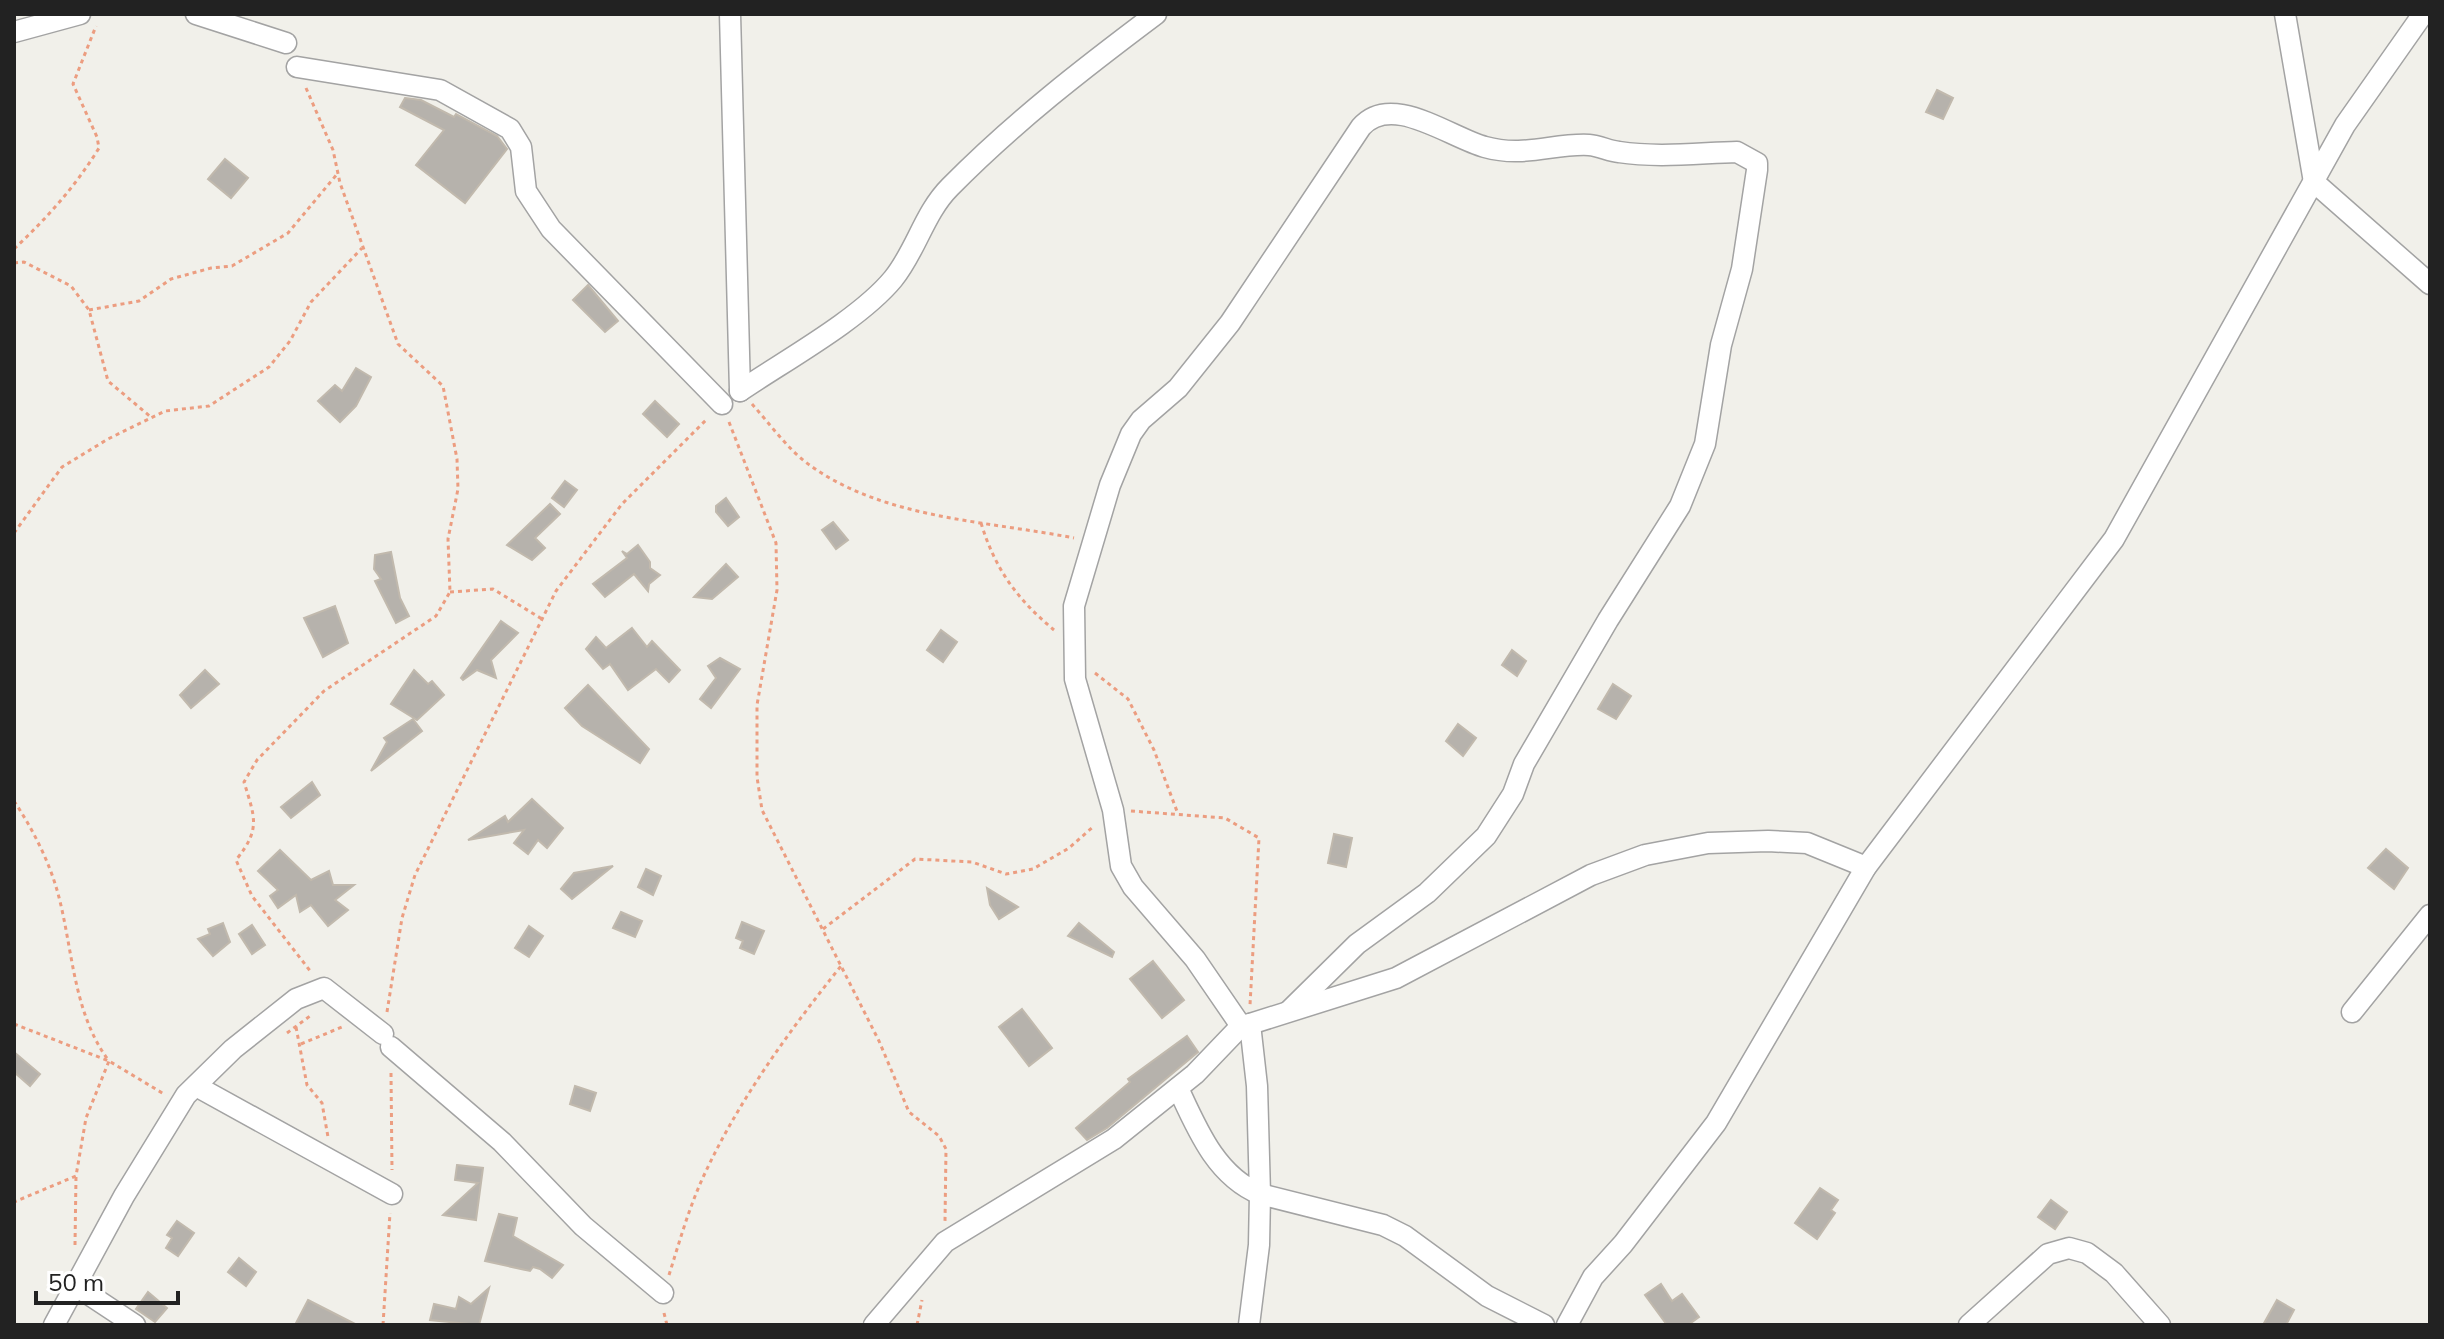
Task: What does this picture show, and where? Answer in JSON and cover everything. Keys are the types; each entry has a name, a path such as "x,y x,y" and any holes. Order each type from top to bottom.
{"street":[{"path":"196,14 286,43"},
{"path":"730,14 740,391"},
{"path":"740,391 848,317 890,283 947,190 1006,132 1075,74 1156,14"},
{"path":"2285,14 2314,182 2430,284"},
{"path":"1567,1325 1593,1277 1623,1244 1716,1123 1866,867 2114,539 2345,125 2423,14"},
{"path":"14,32 89,17"},
{"path":"297,67 440,90 510,129 521,147 526,191 551,229 722,404"},
{"path":"1249,1325 1259,1245 1260,1194 1257,1086 1246,1025 1181,940 1133,887 1121,866 1113,810 1075,679 1074,606 1091,542 1131,434 1141,420 1178,388 1230,323 1361,127 1374,114 1382,111 1406,117 1483,147 1506,151 1590,145 1646,154 1737,152 1757,163 1742,269 1721,345 1707,432 1680,506 1608,620 1486,836 1427,893 1357,944 1289,1011"},
{"path":"874,1325 945,1242 1114,1139 1178,1088 1246,1025 1396,978 1591,875 1645,855 1708,843 1781,841 1807,843 1866,867"},
{"path":"2352,1012 2430,915"},
{"path":"54,1325 124,1196 181,1104 233,1049 296,999 329,992 502,1142 583,1226 663,1293"},
{"path":"196,1086 392,1194"},
{"path":"1178,1088 1225,1173 1238,1185 1260,1194 1383,1225 1405,1236 1487,1296 1544,1325"},
{"path":"1969,1325 2048,1254 2069,1248 2087,1253 2114,1273 2160,1325"},
{"path":"76,1286 135,1325"}],"path":[{"path":"14,249 38,221 55,209 99,148 94,127 73,84 89,17"},
{"path":"285,1035 329,992 252,896 236,860 252,840 253,813 244,782 257,760 324,691 436,616 450,592 448,539 458,489 457,459 443,386 398,344 362,248 333,150 297,67"},
{"path":"89,310 139,301 171,279 232,266 288,233 338,173"},
{"path":"14,533 62,467 165,411 209,406 269,367 290,341 311,302 362,248"},
{"path":"14,263 24,262 71,286 89,310 108,381 152,418"},
{"path":"740,391 809,465 849,488 919,511 1091,542"},
{"path":"383,1325 392,1194 387,1007 402,918 415,875 556,591 622,504 722,404 776,543 777,590 757,705 757,777 762,810 823,929 909,1112 939,1136 946,1149 945,1242"},
{"path":"450,592 493,589 542,619"},
{"path":"14,801 42,851 57,891 80,997 109,1061 86,1118 76,1176 75,1246"},
{"path":"823,929 915,859 972,862 1006,874 1033,869 1069,848 1113,810 1225,818 1259,838 1246,1025"},
{"path":"667,1325 663,1293 706,1171 787,1034 841,966"},
{"path":"376,1003 387,1007"},
{"path":"288,1007 296,1027 307,1085 322,1103 336,1163"},
{"path":"300,1044 360,1018"},
{"path":"14,1024 109,1061 181,1104"},
{"path":"14,1202 76,1176"}],"building":[{"path":"1937,90 1953,98 1943,119 1926,112"},
{"path":"405,98 421,100 454,117 456,114 497,136 507,149 465,203 416,165 444,130 400,107"},
{"path":"225,159 248,178 231,198 208,179"},
{"path":"588,285 618,321 605,332 573,300"},
{"path":"356,368 371,377 356,406 340,422 318,401 335,385 342,391"},
{"path":"655,401 679,424 667,437 643,414"},
{"path":"565,481 577,490 564,507 552,498"},
{"path":"726,498 739,517 728,526 716,512 716,506"},
{"path":"550,504 560,514 535,538 545,548 532,560 507,545"},
{"path":"833,522 848,540 836,549 822,530"},
{"path":"638,545 650,562 650,568 660,575 649,584 648,591 634,574 605,597 593,584 627,558 622,551 627,554"},
{"path":"391,552 400,598 409,616 396,623 375,581 381,579 374,569 375,555"},
{"path":"726,564 738,577 712,599 694,597"},
{"path":"335,606 348,643 323,657 304,618"},
{"path":"501,621 518,633 491,660 496,678 477,670 463,680 461,678"},
{"path":"632,628 647,647 652,641 680,670 669,682 656,669 628,690 610,664 603,669 586,649 596,637 606,648"},
{"path":"941,630 957,642 943,662 927,650"},
{"path":"1512,650 1526,661 1517,676 1502,665"},
{"path":"720,658 740,669 711,708 700,699 716,678 708,666"},
{"path":"205,670 219,684 191,708 180,695"},
{"path":"414,670 428,684 432,681 444,695 417,720 391,704"},
{"path":"1613,684 1631,696 1616,719 1598,709"},
{"path":"588,685 649,749 640,763 582,726 565,708"},
{"path":"413,719 422,731 371,771 387,742 384,738"},
{"path":"1458,724 1476,738 1463,756 1446,741"},
{"path":"312,782 320,795 291,818 281,807"},
{"path":"532,799 563,828 547,848 538,840 528,854 514,843 524,830 468,840 505,816 508,822"},
{"path":"1334,834 1352,838 1346,867 1328,863"},
{"path":"2386,849 2408,868 2394,889 2368,868"},
{"path":"280,850 311,880 329,871 333,885 354,885 335,900 348,910 328,926 311,905 300,912 296,895 278,908 270,896 278,890 258,871"},
{"path":"613,866 572,899 561,889 574,873"},
{"path":"646,869 661,876 653,895 638,887"},
{"path":"987,888 1018,907 999,919 990,905"},
{"path":"621,912 642,921 635,937 613,928"},
{"path":"742,922 764,931 754,954 740,948 743,941 736,938"},
{"path":"223,923 230,942 213,956 198,939 210,934 208,929"},
{"path":"1079,923 1114,952 1112,957 1068,936"},
{"path":"252,925 265,945 252,954 239,934"},
{"path":"529,926 543,936 529,957 515,948"},
{"path":"1153,961 1184,1000 1162,1018 1130,979"},
{"path":"1022,1009 1052,1048 1029,1066 999,1027"},
{"path":"1187,1036 1198,1052 1107,1128 1087,1140 1076,1128 1130,1082 1128,1079"},
{"path":"14,1052 40,1074 30,1086 14,1072"},
{"path":"575,1086 596,1093 590,1111 570,1104"},
{"path":"457,1165 483,1168 476,1220 443,1215 478,1183 455,1180"},
{"path":"1820,1188 1838,1200 1831,1210 1835,1213 1817,1239 1795,1223"},
{"path":"2051,1200 2067,1212 2055,1229 2038,1217"},
{"path":"499,1214 517,1218 513,1236 563,1265 552,1278 533,1267 530,1271 485,1261"},
{"path":"177,1221 194,1233 178,1256 166,1248 172,1238 167,1235"},
{"path":"239,1258 256,1272 246,1286 228,1272"},
{"path":"1661,1284 1672,1301 1682,1294 1699,1317 1688,1325 1667,1325 1645,1295"},
{"path":"489,1288 479,1325 430,1320 434,1304 456,1309 459,1297 471,1304"},
{"path":"148,1292 167,1308 155,1322 136,1309"},
{"path":"308,1300 357,1325 295,1325"},
{"path":"2277,1300 2294,1310 2286,1325 2263,1325"}]}
